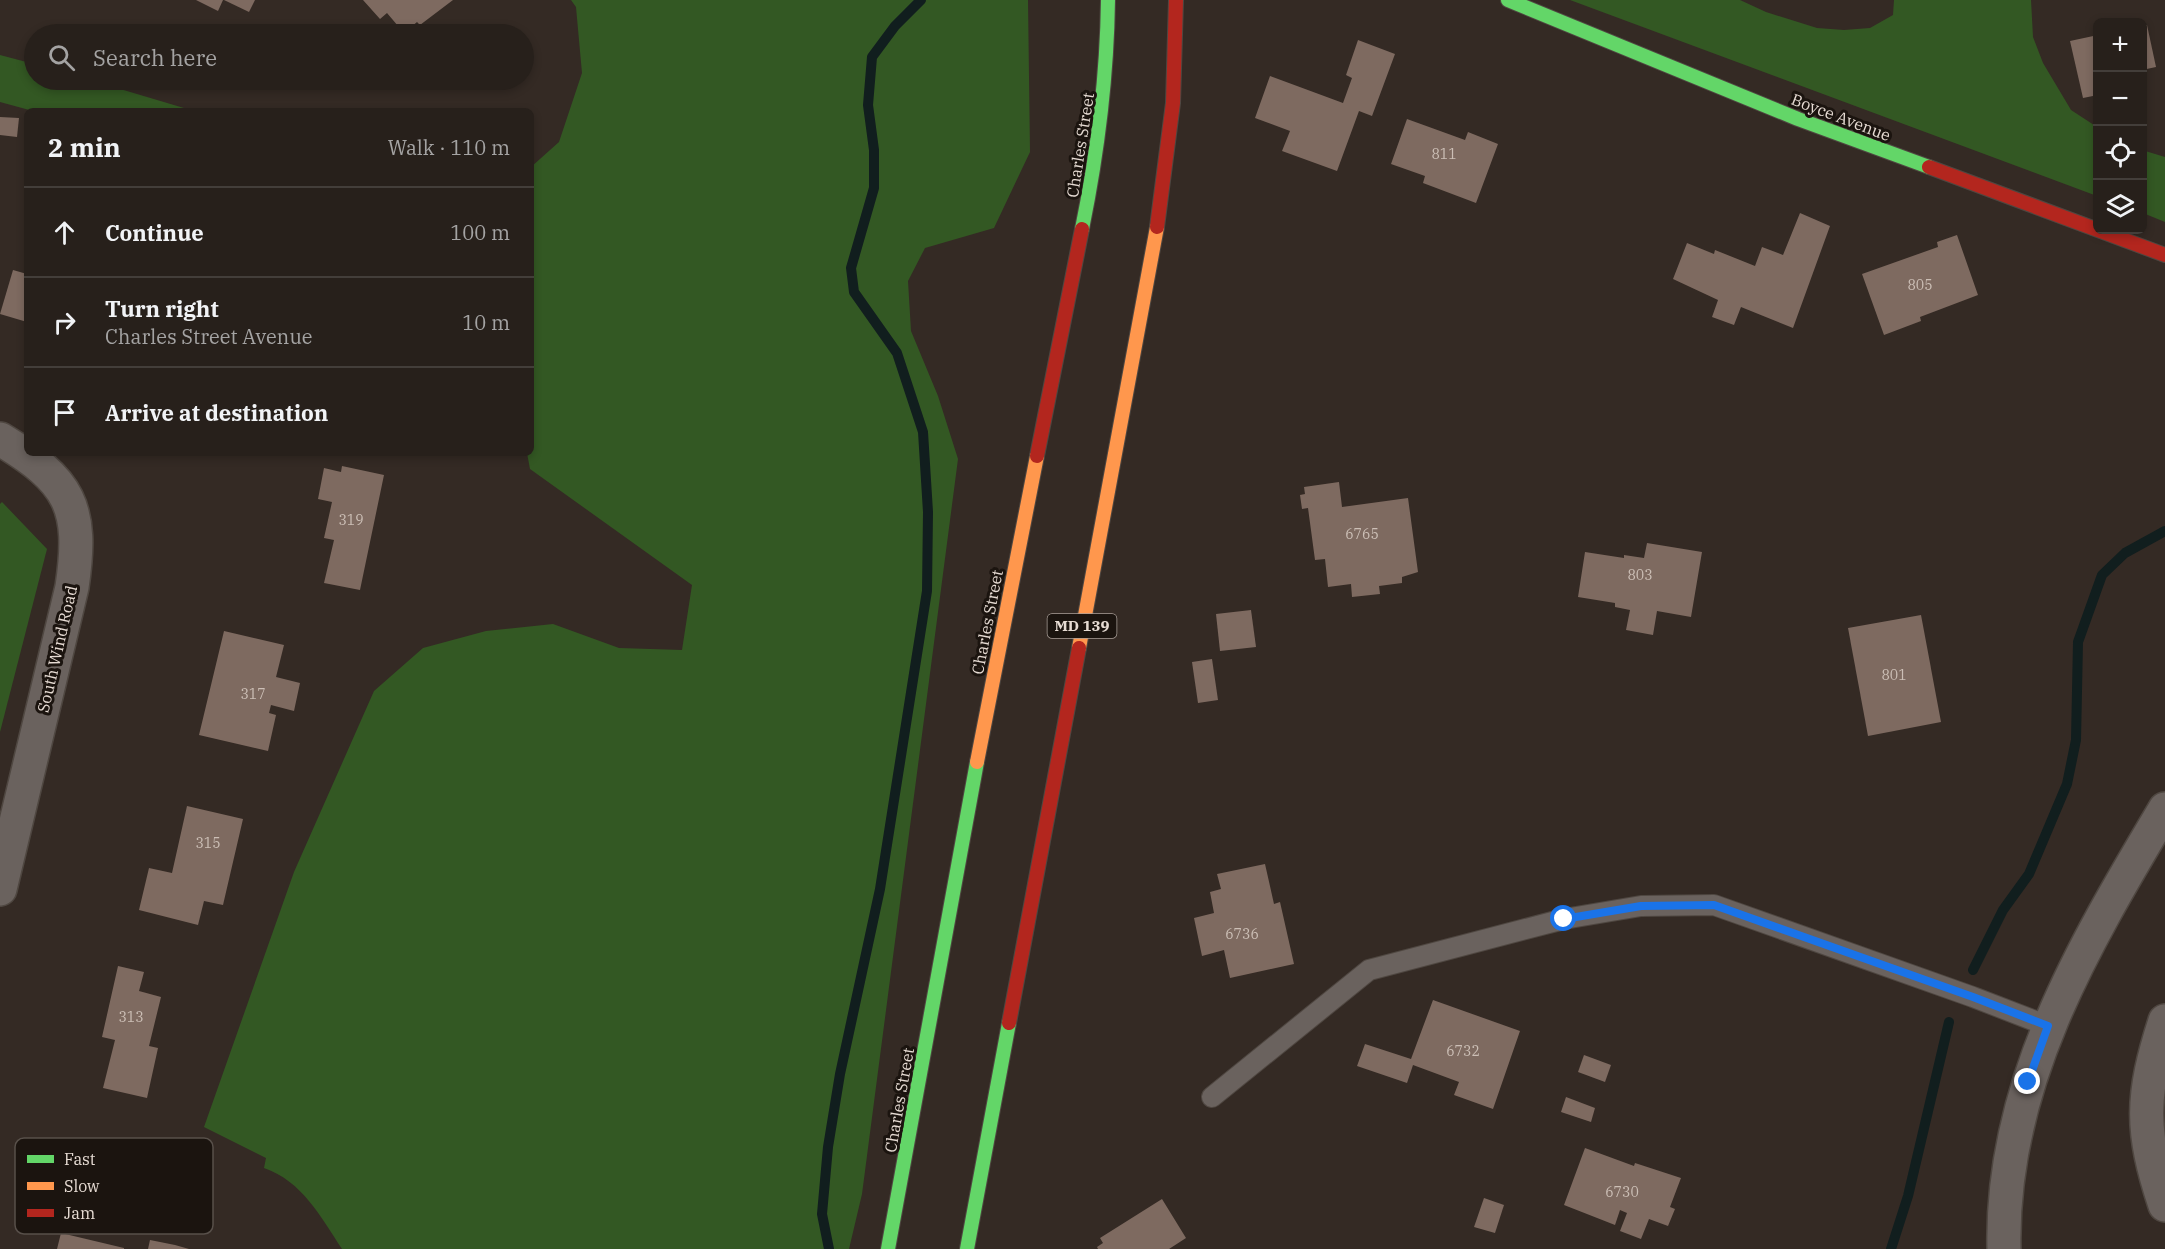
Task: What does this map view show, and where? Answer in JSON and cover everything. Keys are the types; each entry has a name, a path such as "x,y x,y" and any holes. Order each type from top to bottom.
{"main road":[{"name":"Charles Street","path":"888,1249 986,714 1095,165 1107,71 1108,0"},
{"name":"MD 139","path":"967,1249 1156,233 1173,103 1176,0"},
{"name":"Boyce Avenue","path":"1508,0 1798,119 2165,255"}],"street":[{"name":"South Wind Road","path":"0,439 24,454"},
{"name":"South Wind Road","path":"0,889 72,587 77,551 75,524 69,497 36,461 28,456"},
{"path":"2004,1249 2007,1185 2017,1131 2028,1082 2048,1026 2100,917 2165,809"},
{"path":"2165,1021 2146,1088 2146,1130 2154,1173 2165,1205"}],"lane":[{"path":"1212,1098 1369,970 1564,919 1641,906 1714,905 2048,1026"}],"green space":[{"path":"571,0 1028,0 1030,152 994,228 925,248 908,281 911,331 938,396 958,459 862,1194 849,1249 342,1249 300,1191 277,1174 264,1168 266,1158 204,1127 294,872 374,691 423,648 486,631 553,624 619,648 682,650 692,585 530,469 528,456 534,456 534,164 559,142 582,73 576,7"},
{"path":"1570,0 1740,0 1766,12 1817,28 1844,30 1870,28 1893,15 1894,0 2031,0 2033,37 2043,63 2071,110 2093,124 2093,195"},
{"path":"0,55 24,61 24,90 124,90 184,108 24,109 0,102"},
{"path":"2147,152 2165,157 2165,222 2147,215"},
{"path":"2,502 47,549 0,732 0,504"}],"building":[{"path":"196,0 223,0 218,11"},
{"path":"224,0 255,0 249,12"},
{"path":"363,0 453,0 421,24 417,22 396,24 387,13 380,19"},
{"path":"2147,25 2156,67 2147,69"},
{"path":"2093,36 2093,96 2083,98 2070,41"},
{"path":"1358,40 1395,54 1372,116 1359,111 1337,171 1282,151 1290,131 1255,118 1270,76 1343,103 1352,78 1346,75"},
{"path":"0,117 19,118 17,137 0,135"},
{"path":"1407,119 1465,140 1468,132 1498,144 1476,203 1423,183 1425,176 1391,164"},
{"path":"1800,213 1830,226 1793,328 1741,307 1734,325 1712,317 1718,300 1673,279 1687,243 1714,254 1715,250 1755,266 1762,247 1783,255"},
{"path":"1957,235 1978,295 1920,317 1921,321 1884,335 1862,274 1938,247 1937,242"},
{"path":"13,270 24,273 24,321 0,314"},
{"path":"342,466 384,475 360,590 324,583 334,540 324,538 332,502 318,499 324,468 341,472"},
{"path":"1339,482 1342,507 1408,498 1418,572 1402,577 1402,583 1379,586 1380,594 1352,597 1351,584 1328,587 1325,559 1315,560 1308,508 1302,509 1300,495 1305,494 1304,487"},
{"path":"1647,543 1702,552 1691,617 1657,611 1653,635 1626,630 1630,610 1615,607 1615,603 1578,597 1585,552 1624,558 1624,555 1644,558"},
{"path":"1251,610 1256,647 1220,651 1216,614"},
{"path":"1921,615 1941,722 1868,736 1848,628"},
{"path":"224,631 284,645 276,677 300,683 294,711 271,705 269,713 276,715 268,751 199,735"},
{"path":"1212,659 1218,700 1198,703 1192,662"},
{"path":"187,806 243,819 223,905 204,901 198,925 139,910 149,868 172,873"},
{"path":"1265,864 1274,904 1280,902 1294,964 1230,978 1224,950 1202,956 1194,918 1214,913 1210,892 1221,889 1217,874"},
{"path":"118,966 144,972 139,991 161,997 149,1046 158,1048 147,1098 103,1088 115,1040 102,1037"},
{"path":"1433,1000 1520,1031 1493,1109 1454,1095 1459,1082 1413,1065 1407,1083 1357,1066 1365,1044 1411,1059"},
{"path":"1584,1055 1611,1065 1605,1082 1578,1072"},
{"path":"1566,1097 1595,1108 1591,1122 1561,1112"},
{"path":"1585,1148 1634,1166 1635,1163 1681,1178 1670,1207 1675,1209 1668,1226 1649,1219 1641,1239 1620,1231 1627,1213 1620,1210 1615,1225 1564,1205"},
{"path":"1484,1198 1504,1205 1495,1233 1474,1227"},
{"path":"1162,1199 1186,1238 1169,1249 1098,1249 1097,1247 1103,1243 1100,1238"},
{"path":"61,1234 124,1248 124,1249 57,1249"},
{"path":"150,1240 175,1245 189,1249 148,1249"}],"waterway":[{"path":"829,1249 822,1214 828,1147 840,1074 880,889 927,591 928,512 923,432 897,353 854,292 851,268 874,188 874,150 868,105 872,57 895,26 921,0"},
{"path":"1973,970 2003,910 2029,874 2067,784 2076,740 2078,642 2102,575 2125,553 2165,531"},
{"path":"1891,1249 1908,1196 1949,1022"}],"traffic: fast":[{"path":"1082,229 1101,115 1108,0"},
{"path":"1508,0 1798,119 1929,167"},
{"path":"888,1249 977,762"},
{"path":"967,1249 1009,1023"}],"traffic: slow":[{"path":"1079,648 1157,227"},
{"path":"977,762 1037,456"}],"traffic: jam":[{"path":"1157,227 1173,103 1176,0"},
{"path":"1929,167 2165,255"},
{"path":"1037,456 1082,229"},
{"path":"1009,1023 1079,648"}],"route":[{"path":"1564,919 1641,906 1714,905 1767,923 2048,1026 2028,1082"}]}
